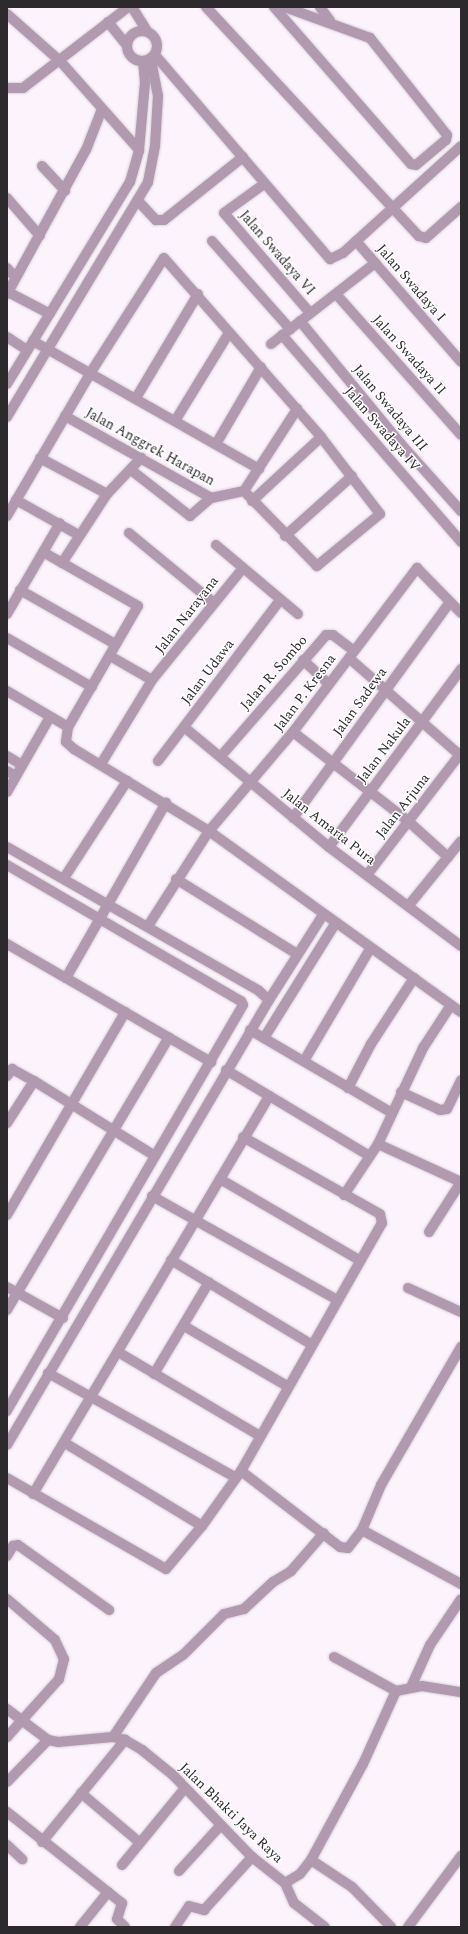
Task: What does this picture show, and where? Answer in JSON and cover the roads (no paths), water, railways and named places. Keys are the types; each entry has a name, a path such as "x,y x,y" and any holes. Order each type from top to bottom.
{"street":[{"path":"206,7 392,208 424,238 461,207"},
{"path":"274,7 412,164 416,165 446,140 447,134 370,38 330,21 285,7"},
{"path":"320,7 330,21"},
{"path":"7,88 23,88 61,62 126,8 157,41 150,58 145,83 139,150 130,182 7,384"},
{"path":"7,14 61,62 139,150"},
{"path":"108,22 126,44 130,57 150,58 243,157 264,184 330,259 334,259 356,241 461,146"},
{"path":"126,44 134,32 147,31"},
{"path":"7,417 47,346 139,202 148,182 155,146 158,96 150,58"},
{"path":"50,314 8,293 86,150 102,109"},
{"path":"139,202 156,220 164,220 243,157"},
{"path":"42,166 65,191"},
{"name":"Jalan Swadaya VI","path":"264,184 224,213 310,313"},
{"path":"7,198 40,236"},
{"name":"Jalan Swadaya IV","path":"212,241 461,542"},
{"name":"Jalan Swadaya I","path":"356,241 461,362"},
{"path":"92,246 107,253"},
{"path":"7,516 91,372 164,258 198,294 229,333 261,368 297,409 321,437 380,512 371,524 319,566 285,536 244,491 297,409"},
{"path":"271,344 375,263"},
{"path":"7,268 16,278"},
{"path":"136,398 198,294"},
{"name":"Jalan Swadaya II","path":"336,294 461,435"},
{"name":"Jalan Swadaya III","path":"300,322 400,444 461,511"},
{"path":"175,421 229,333"},
{"path":"7,337 30,345 47,346 259,469"},
{"path":"216,444 261,368"},
{"name":"Jalan Anggrek Harapan","path":"65,416 211,498 244,491"},
{"path":"252,501 321,437"},
{"path":"40,458 107,494"},
{"path":"62,563 107,494 141,458"},
{"path":"131,470 190,516 211,498"},
{"path":"285,536 352,476"},
{"path":"16,500 60,523 79,535"},
{"path":"7,614 60,523"},
{"path":"129,533 214,603"},
{"path":"216,545 298,614"},
{"path":"43,552 138,606 68,727 66,742 70,746 210,831 335,924 461,1012"},
{"name":"Jalan Narayana","path":"101,764 152,680 243,568"},
{"name":"Jalan P. Kresna","path":"148,926 176,879 210,831 252,784 293,732 417,568 450,602"},
{"path":"20,590 116,644"},
{"name":"Jalan Udawa","path":"158,761 280,600"},
{"path":"450,602 461,613"},
{"name":"Jalan Sadewa","path":"293,818 450,602"},
{"name":"Jalan R. Sombo","path":"221,756 303,660 329,634 351,655"},
{"path":"7,638 92,687"},
{"path":"351,655 386,690 461,755"},
{"path":"110,656 152,680"},
{"path":"303,660 329,684"},
{"name":"Jalan Nakula","path":"329,847 461,669"},
{"path":"7,691 68,727"},
{"path":"7,792 12,774 22,765 50,717"},
{"name":"Jalan Amarta Pura","path":"184,726 329,847 459,941"},
{"path":"293,732 408,821 448,857"},
{"name":"Jalan Arjuna","path":"367,875 461,755"},
{"path":"7,756 22,765"},
{"path":"64,878 127,781"},
{"path":"66,978 102,918 166,803"},
{"path":"409,905 461,841"},
{"path":"7,847 109,903 259,991 269,1000"},
{"path":"7,865 102,918 241,1001 243,1010 155,1156 7,1412"},
{"path":"176,879 297,954"},
{"path":"7,1445 226,1070 297,954 323,915"},
{"path":"264,1038 335,924"},
{"path":"7,944 211,1062"},
{"path":"304,1061 370,948"},
{"path":"348,1088 371,1044 414,978"},
{"path":"344,1195 368,1155 378,1144 401,1092 423,1048 451,1005"},
{"path":"7,1215 125,1012"},
{"path":"250,1030 392,1113"},
{"path":"7,1310 169,1037"},
{"path":"7,1076 12,1069 155,1156"},
{"path":"226,1070 368,1155"},
{"path":"401,1092 440,1110 447,1109 461,1080"},
{"path":"7,1123 34,1081"},
{"path":"33,1494 93,1396 195,1219 269,1096"},
{"path":"7,1478 166,1569 202,1526 238,1474 382,1219 380,1214 344,1195 244,1137"},
{"path":"378,1144 461,1182 429,1232"},
{"path":"149,1167 164,1176"},
{"path":"220,1179 359,1260"},
{"path":"152,1196 337,1300"},
{"path":"171,1260 312,1344"},
{"path":"154,1374 209,1282"},
{"path":"7,1287 62,1318"},
{"path":"408,1288 461,1312"},
{"path":"184,1326 287,1386"},
{"path":"48,1373 238,1474 324,1533 340,1547 348,1548 362,1530 381,1485 461,1347"},
{"path":"118,1352 260,1436"},
{"path":"65,1443 202,1526"},
{"path":"362,1530 461,1584"},
{"path":"113,1736 156,1673 183,1655 224,1614 244,1609 267,1587 291,1571 324,1533"},
{"path":"7,1556 14,1546 18,1546 108,1610"},
{"path":"7,1599 55,1640 64,1659 59,1679 7,1737"},
{"path":"411,1687 430,1646 461,1599"},
{"path":"334,1657 396,1692 411,1687 461,1692"},
{"name":"Jalan Bhakti Jaya Raya","path":"48,1740 58,1742 113,1736 125,1740 186,1788 252,1857 285,1883 300,1874 311,1860 363,1764 396,1692"},
{"path":"7,1708 48,1740 7,1782"},
{"path":"42,1842 125,1740"},
{"path":"122,1865 139,1842 186,1788"},
{"path":"81,1793 139,1842"},
{"path":"7,1812 42,1842 122,1903 117,1919 125,1927"},
{"path":"179,1871 221,1824"},
{"path":"7,1845 22,1860"},
{"path":"408,1927 461,1856"},
{"path":"175,1927 189,1906 204,1910 252,1857"},
{"path":"311,1860 352,1887 391,1927"},
{"path":"285,1883 294,1903 325,1927"},
{"path":"80,1927 108,1892"}]}
